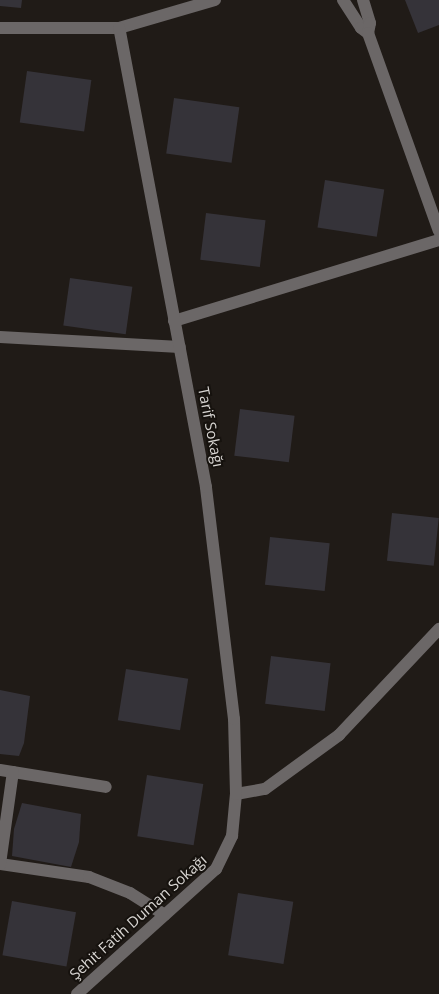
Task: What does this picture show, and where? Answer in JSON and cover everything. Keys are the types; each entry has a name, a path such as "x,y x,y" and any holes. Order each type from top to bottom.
{"street":[{"path":"0,28 119,28 215,0"},
{"path":"343,0 361,28 368,33"},
{"path":"363,0 370,24 368,33 439,231"},
{"name":"Tarif Sokağı","path":"119,28 208,497 234,719 236,794 232,836"},
{"path":"174,321 439,240"},
{"path":"0,337 180,347"},
{"path":"236,794 265,789 339,735 439,629"},
{"path":"0,770 106,787"},
{"path":"13,772 0,864 89,877 130,894 165,915"},
{"name":"Şehit Fatih Duman Sokağı","path":"77,994 216,869 232,836"}],"building":[{"path":"0,0 22,0 21,8 0,6"},
{"path":"405,0 439,0 439,25 418,33"},
{"path":"27,71 91,80 84,132 20,122"},
{"path":"174,98 239,107 232,163 166,153"},
{"path":"325,180 384,189 377,237 317,227"},
{"path":"206,213 266,220 260,267 200,260"},
{"path":"70,278 132,287 126,334 63,326"},
{"path":"240,409 295,416 289,462 234,456"},
{"path":"392,513 439,518 434,566 387,561"},
{"path":"270,537 330,543 325,591 265,585"},
{"path":"271,656 331,663 325,711 265,704"},
{"path":"126,669 188,679 180,730 118,720"},
{"path":"0,690 30,696 24,743 19,756 0,754"},
{"path":"147,775 203,784 194,845 137,836"},
{"path":"22,803 81,814 79,842 71,867 12,856 14,829"},
{"path":"238,893 293,902 283,964 228,955"},
{"path":"12,901 76,912 66,966 2,955"}]}
